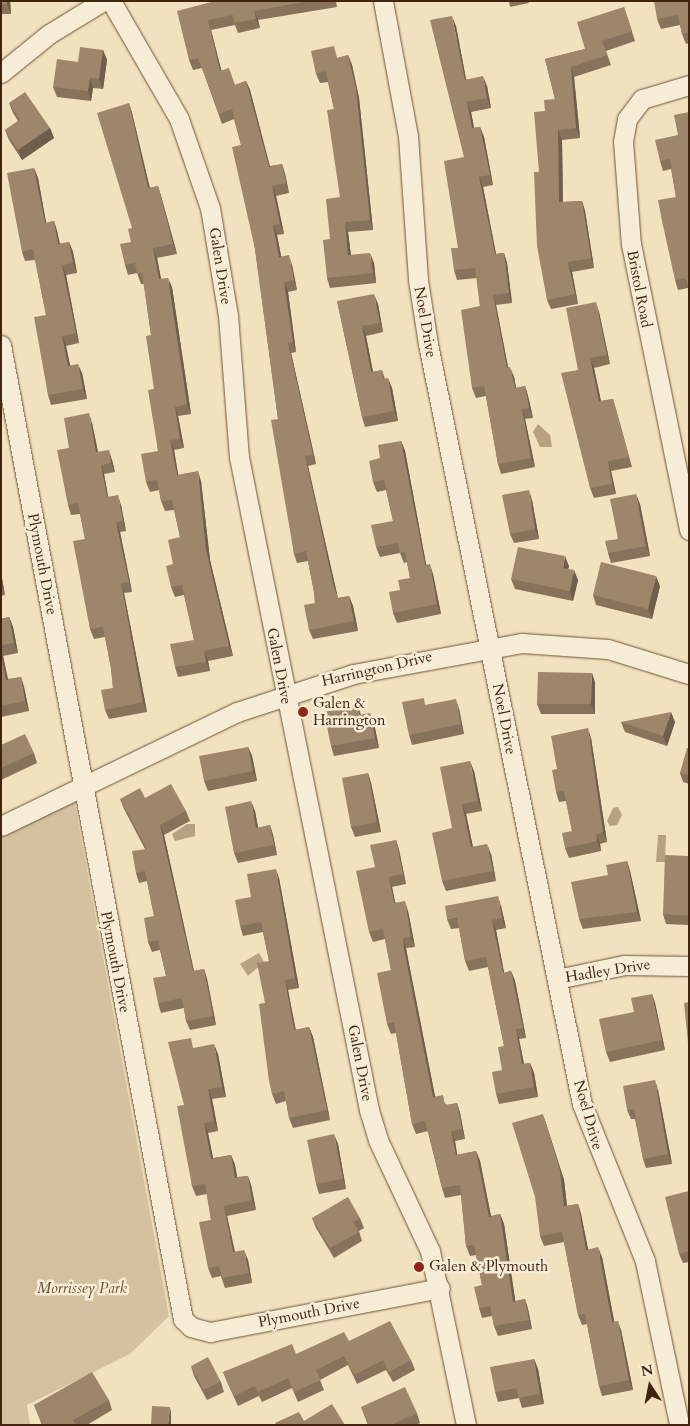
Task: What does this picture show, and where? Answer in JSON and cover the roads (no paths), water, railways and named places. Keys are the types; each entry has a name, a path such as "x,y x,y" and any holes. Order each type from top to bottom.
{"street":[{"path":"1,72 49,34 103,1"},
{"name":"Galen Drive","path":"111,1 179,119 210,208 228,316 239,458 369,1110 382,1148 420,1225 440,1288 466,1425"},
{"name":"Noel Drive","path":"383,1 408,136 418,280 428,344 556,979 592,1138 645,1261 680,1423"},
{"name":"Bristol Road","path":"689,85 642,99 626,119 623,141 631,244 689,530"},
{"name":"Plymouth Drive","path":"1,345 183,1319 191,1327 210,1332 440,1288"},
{"name":"Harrington Drive","path":"1,826 194,732 285,694 353,674 490,646 564,643 608,649 688,670"},
{"name":"Hadley Drive","path":"556,979 624,965 689,966"}],"place":[{"name":"Galen & Harrington","path":"303,712"},
{"name":"Galen & Plymouth","path":"419,1267"}],"park label":[{"name":"Morrissey Park","path":"82,1289"}]}
